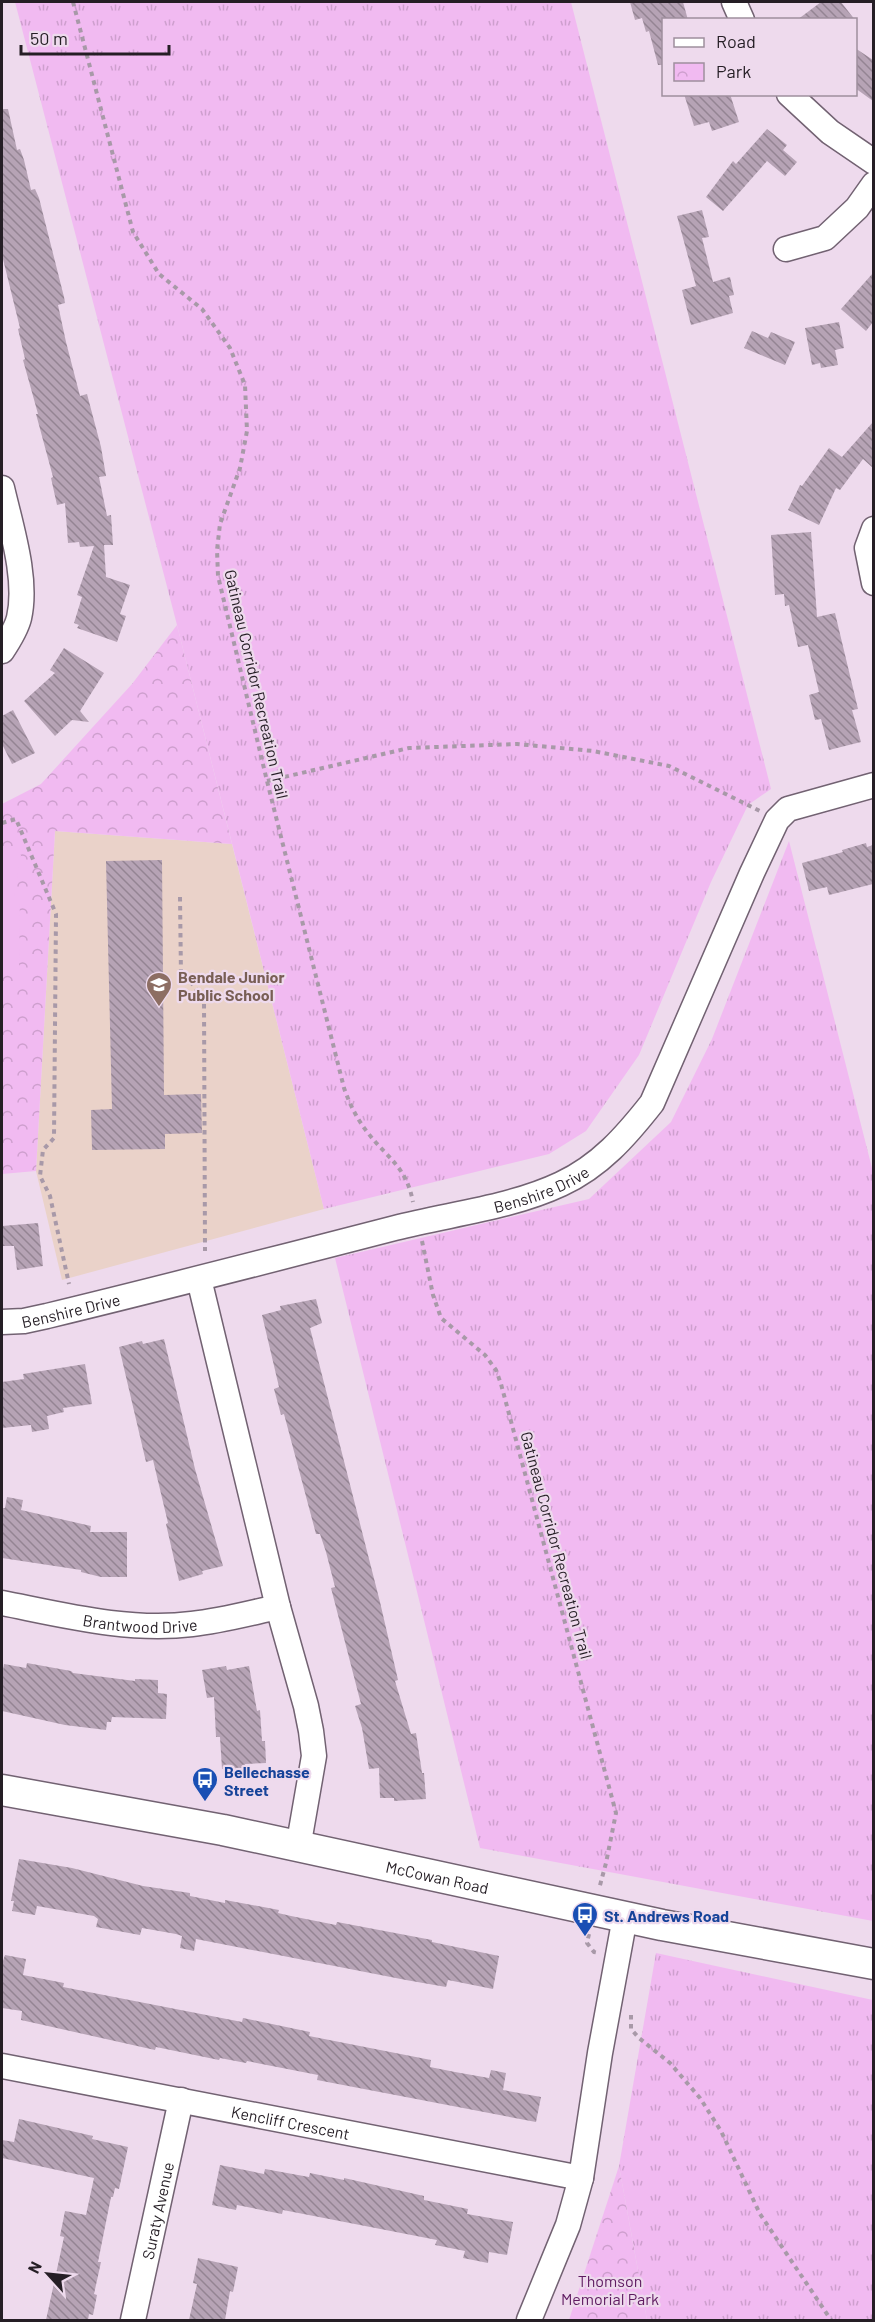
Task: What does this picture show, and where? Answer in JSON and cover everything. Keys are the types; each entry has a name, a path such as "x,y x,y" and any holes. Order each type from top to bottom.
{"main road":[{"name":"McCowan Road","path":"2,1790 223,1830 662,1925 873,1964"}],"street":[{"path":"734,2 741,18"},
{"path":"791,96 830,132 873,162"},
{"path":"786,249 825,237 857,208 873,183"},
{"path":"2,488 21,580 19,618 10,640 2,651"},
{"path":"873,529 867,548 873,583"},
{"path":"777,820 788,809 873,785"},
{"name":"Benshire Drive","path":"2,1322 24,1321 46,1316 509,1202 561,1184 597,1163 627,1135 652,1103 777,820"},
{"path":"199,1279 278,1607 306,1706 314,1756 298,1848"},
{"name":"Brantwood Drive","path":"2,1603 83,1620 131,1625 192,1624 278,1607"},
{"path":"528,2320 568,2225 581,2178 600,2053 625,1917"},
{"name":"Kencliff Crescent","path":"2,2066 581,2178"},
{"name":"Suraty Avenue","path":"133,2320 181,2100"}],"path":[{"name":"Gatineau Corridor Recreation Trail","path":"73,2 133,232 159,274 202,309 230,348 245,385 247,431 240,468 220,524 217,550 218,576 344,1088 351,1109 369,1134 405,1174 410,1185 414,1206"},
{"path":"267,781 409,748 517,744 593,751 669,766 777,820"},
{"path":"2,822 16,819 56,914 54,1138 43,1150 40,1176 50,1196 69,1284"},
{"path":"180,897 181,976 190,981 204,1000 205,1251"},
{"name":"Gatineau Corridor Recreation Trail","path":"420,1234 433,1295 441,1318 486,1355 496,1370 501,1384 616,1813 600,1883"},
{"path":"590,1931 587,1943 594,1952"},
{"path":"630,2012 632,2029 639,2038 670,2063 700,2098 721,2132 760,2214 831,2320"}],"shaded area":[{"name":"Bendale Junior Public School","path":"55,831 232,844 324,1209 62,1280 36,1171"}],"green space":[{"path":"15,2 571,2 771,789 748,805 711,882 639,1055 586,1131 549,1154 324,1209 177,625"},
{"path":"177,625 232,844 55,831 36,1171 2,1174 2,804 41,784 132,684"},
{"path":"789,841 873,1172 873,1921 480,1848 335,1258 589,1199 671,1122 712,1039"},
{"path":"12,846 21,855 14,896 20,896 19,969 2,969 2,849"},
{"path":"656,1953 873,2000 873,2320 647,2320 619,2166"},
{"name":"Thomson Memorial Park","path":"619,2166 647,2320 569,2320"}],"building":[{"path":"630,2 683,2 687,18 662,18 662,65 658,65 649,31 646,32 642,18 635,20"},
{"path":"821,2 841,2 853,18 800,18"},
{"path":"857,49 873,60 873,101 857,89"},
{"path":"685,96 731,96 739,122 712,131 709,122 694,126"},
{"path":"2,109 8,109 17,150 20,149 24,160 31,190 35,189 39,198 64,297 65,303 58,305 66,342 80,396 87,394 101,447 106,476 99,477 107,516 111,515 113,545 104,545 106,577 130,585 120,614 126,616 117,642 77,628 79,625 74,623 82,597 77,595 94,546 80,547 79,542 68,543 65,503 57,505 51,478 53,477 23,360 25,359 18,329 20,328 2,255"},
{"path":"767,129 787,145 783,150 797,162 785,176 767,161 723,211 706,197 733,161 736,164"},
{"path":"702,210 709,237 702,238 713,282 730,277 734,295 729,296 733,313 691,325 682,290 696,286 677,216"},
{"path":"873,273 873,322 866,331 841,309"},
{"path":"839,322 844,348 835,350 838,365 821,368 820,363 812,365 805,328"},
{"path":"752,331 768,338 771,332 795,342 785,365 744,348"},
{"path":"873,422 873,468 863,459 840,490 836,488 819,525 788,510 800,485 802,486 829,448 842,457"},
{"path":"811,532 817,617 835,613 858,709 852,710 861,742 829,750 821,719 815,720 809,695 819,692 808,645 798,647 789,605 785,606 784,594 775,595 771,535"},
{"path":"64,648 104,673 80,711 89,722 72,720 55,736 24,701 55,673 50,670"},
{"path":"13,710 35,753 12,764 2,744 2,716"},
{"path":"866,843 867,847 873,845 873,884 829,895 827,887 809,891 802,863"},
{"path":"162,860 164,1095 201,1094 202,1133 165,1134 165,1149 92,1150 91,1110 112,1109 106,861"},
{"path":"38,1223 43,1266 17,1270 14,1246 2,1246 2,1226"},
{"path":"316,1299 322,1323 310,1328 380,1602 398,1680 395,1681 411,1734 416,1733 422,1773 424,1773 426,1799 394,1801 394,1798 380,1798 379,1768 369,1769 362,1728 355,1706 361,1704 331,1588 335,1587 320,1534 316,1534 284,1414 281,1415 274,1389 279,1387 262,1315 281,1310 280,1306"},
{"path":"164,1339 195,1469 223,1566 202,1571 203,1574 179,1581 153,1460 146,1462 119,1347 142,1341 143,1344"},
{"path":"85,1364 92,1404 63,1408 64,1412 47,1416 49,1429 32,1432 31,1425 2,1428 2,1382 24,1379 23,1374"},
{"path":"7,1497 23,1500 21,1510 91,1526 90,1532 127,1532 127,1577 101,1577 81,1572 81,1570 2,1558 2,1508 5,1508"},
{"path":"27,1663 73,1673 135,1681 135,1679 158,1680 158,1693 167,1694 166,1719 112,1717 111,1722 107,1722 106,1730 65,1725 2,1711 4,1664 26,1668"},
{"path":"226,1666 227,1670 249,1666 257,1711 260,1710 266,1763 245,1764 246,1768 222,1769 220,1737 216,1737 214,1697 207,1698 202,1670"},
{"path":"19,1859 72,1868 143,1886 190,1893 190,1896 225,1903 225,1900 279,1910 278,1913 336,1925 337,1922 432,1940 432,1942 499,1956 493,1989 448,1980 446,1987 196,1939 194,1951 180,1948 182,1936 176,1934 142,1928 140,1935 96,1927 98,1919 94,1916 37,1906 35,1915 12,1911 14,1901 11,1901"},
{"path":"5,1955 26,1959 23,1975 64,1983 63,1987 242,2022 243,2018 310,2032 309,2036 431,2060 430,2067 455,2072 489,2078 491,2070 506,2073 503,2090 541,2097 536,2122 317,2080 318,2075 247,2061 246,2063 220,2058 219,2060 156,2047 155,2050 21,2020 22,2011 2,2008 2,1964"},
{"path":"19,2119 93,2136 92,2139 128,2147 119,2189 115,2188 113,2197 111,2197 98,2262 101,2262 94,2294 97,2295 93,2315 89,2314 88,2320 46,2320 64,2237 60,2236 65,2211 86,2215 94,2178 2,2158 2,2140 14,2142"},
{"path":"220,2165 264,2174 265,2169 309,2177 310,2173 344,2180 344,2178 424,2196 424,2200 468,2209 467,2214 513,2222 507,2255 489,2252 488,2263 463,2258 465,2251 435,2245 437,2240 283,2210 282,2214 237,2205 236,2210 212,2205"},
{"path":"198,2258 238,2267 233,2292 230,2291 225,2320 189,2320 197,2284 193,2283"}],"place":[{"name":"Bendale Junior Public School","path":"159,1008"},
{"name":"Bellechasse Street","path":"205,1803"},
{"name":"St. Andrews Road","path":"585,1938"}]}
